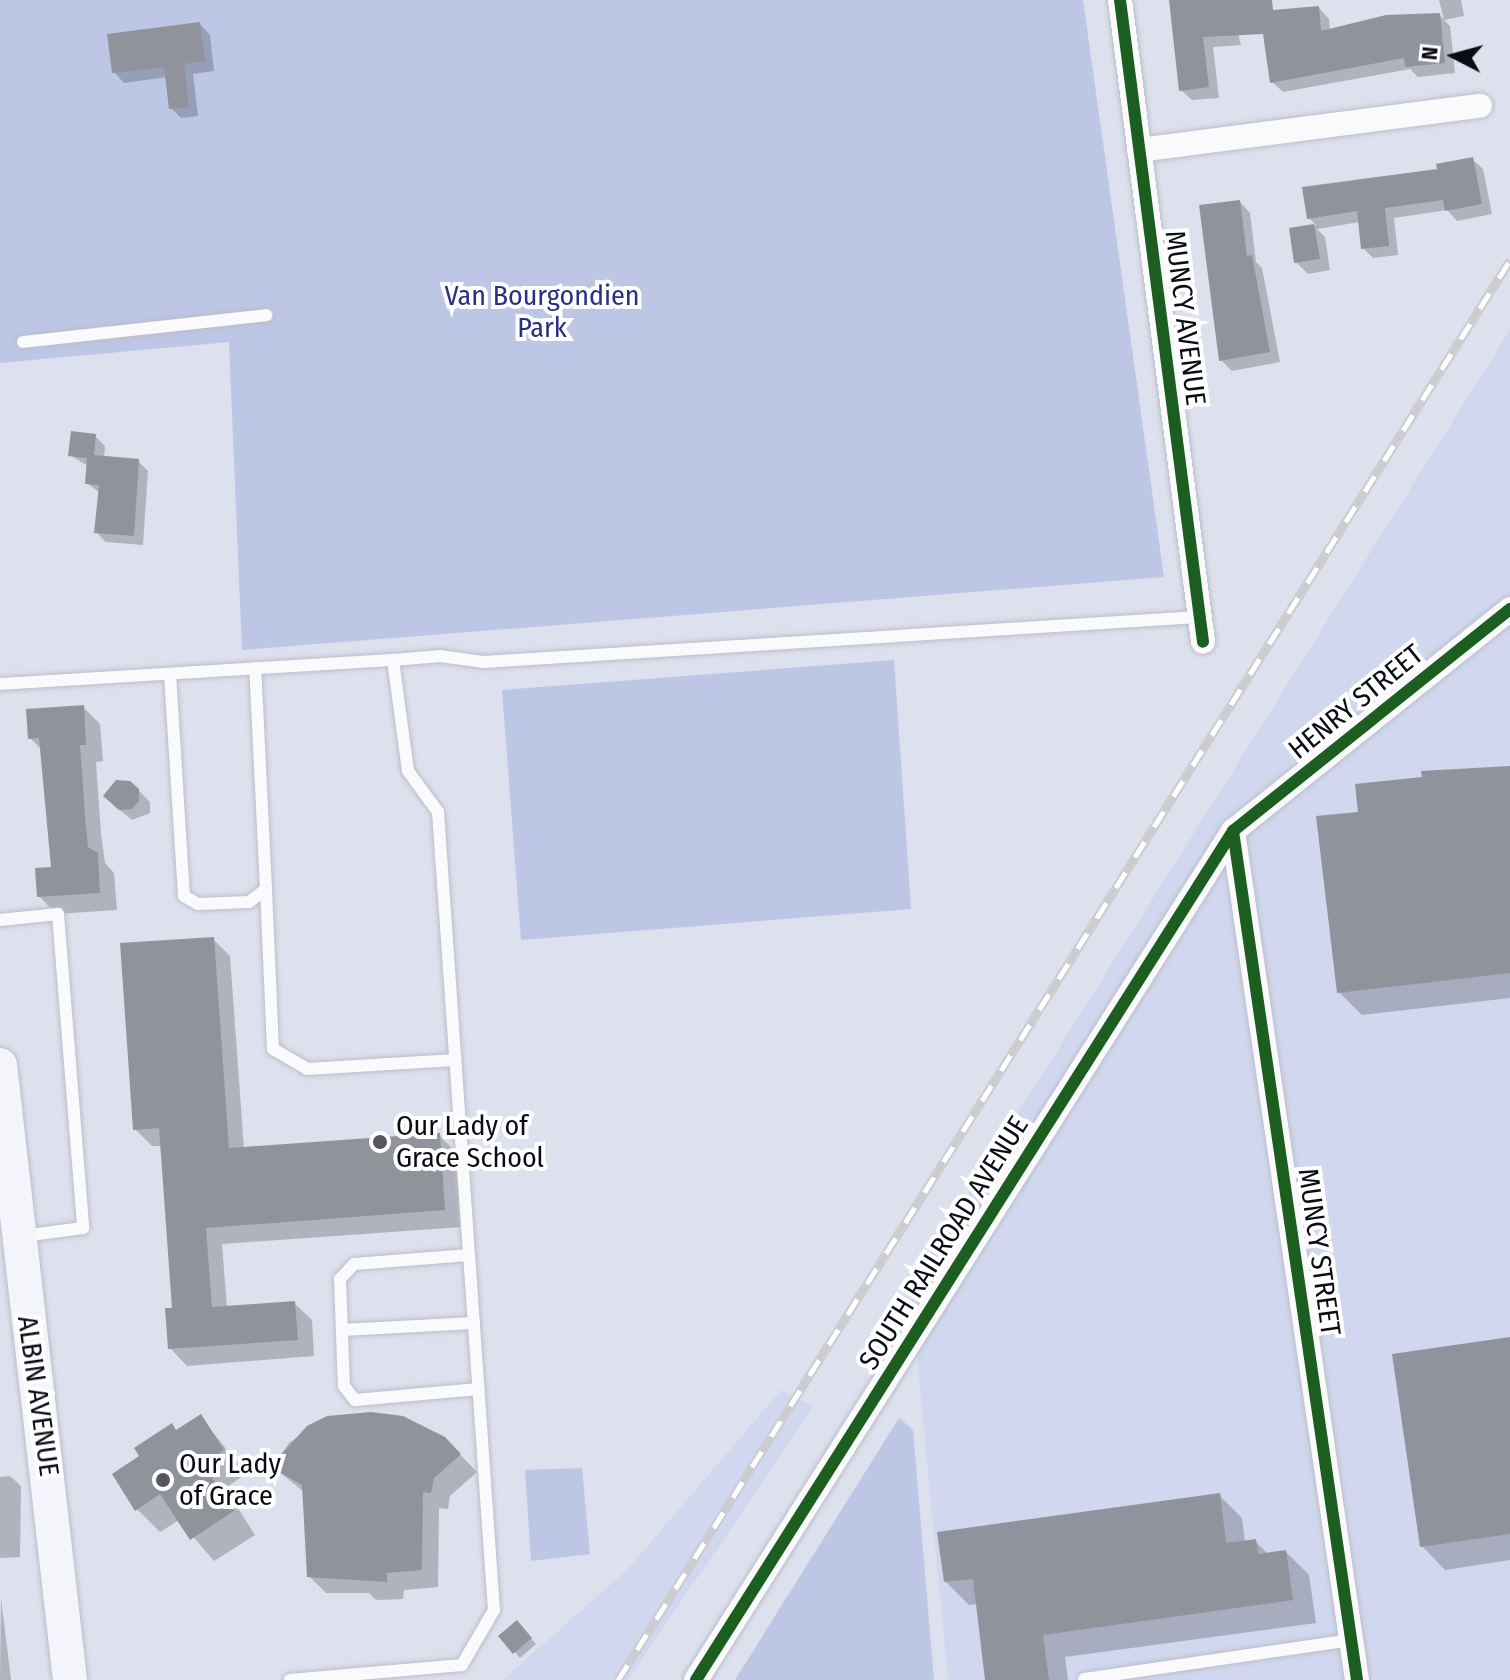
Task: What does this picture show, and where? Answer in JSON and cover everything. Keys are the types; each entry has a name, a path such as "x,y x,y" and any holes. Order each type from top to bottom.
{"street":[{"name":"MUNCY AVENUE","path":"1120,0 1203,642"},
{"path":"1139,150 1480,106"},
{"name":"HENRY STREET","path":"1233,831 1510,609"},
{"name":"MUNCY STREET","path":"1233,831 1357,1680"},
{"name":"SOUTH RAILROAD AVENUE","path":"696,1680 1233,831"},
{"name":"ALBIN AVENUE","path":"0,1065 7,1186 17,1237 53,1509 70,1680"}],"lane":[{"path":"23,342 267,315"},
{"path":"0,684 440,656 483,662 1199,617"},
{"path":"290,1680 462,1665 494,1610 438,812 408,771 393,660"},
{"path":"255,668 273,1049 307,1069 455,1060"},
{"path":"170,674 184,896 198,904 249,902 266,889"},
{"path":"0,920 58,914 83,1228 17,1237"},
{"path":"469,1255 354,1264 340,1279 344,1386 355,1400 479,1389"},
{"path":"342,1330 474,1323"},
{"path":"1084,1679 1352,1640"}],"shaded area":[{"path":"1510,330 1510,1680 948,1680 910,1285"},
{"path":"781,1390 813,1407 628,1680 503,1680 627,1570"}],"green space":[{"name":"Van Bourgondien Park","path":"0,0 1083,0 1164,577 242,650 229,342 0,363"},
{"path":"894,660 911,909 521,940 502,690"},
{"path":"899,1418 913,1430 934,1680 735,1680"},
{"path":"582,1468 590,1554 531,1561 525,1470"}],"building":[{"path":"1169,0 1272,0 1273,10 1319,6 1321,31 1386,15 1440,13 1445,63 1405,67 1404,58 1270,83 1263,34 1203,37 1209,87 1179,91"},
{"path":"200,22 205,61 184,64 189,107 169,109 164,67 112,73 107,34"},
{"path":"1473,157 1482,204 1445,211 1443,200 1385,208 1389,246 1361,249 1357,211 1307,219 1302,187 1437,169 1436,164"},
{"path":"1240,200 1247,256 1252,255 1270,352 1219,361 1199,205"},
{"path":"1314,224 1320,259 1294,263 1289,228"},
{"path":"71,431 96,434 94,455 139,459 134,536 94,533 99,485 85,484 87,458 68,456"},
{"path":"84,705 86,745 80,745 85,815 88,847 98,853 100,893 37,897 35,868 51,867 39,738 28,739 26,709"},
{"path":"1510,766 1510,973 1337,993 1316,816 1358,812 1355,784 1422,777 1421,771"},
{"path":"116,780 130,781 139,789 139,801 132,809 119,810 103,796"},
{"name":"Our Lady of Grace School","path":"214,937 229,1148 440,1133 445,1210 206,1228 212,1307 295,1301 298,1340 168,1349 165,1308 172,1308 159,1128 133,1130 120,943"},
{"path":"1510,1337 1510,1534 1420,1547 1392,1354"},
{"path":"371,1412 403,1416 445,1437 461,1454 434,1478 431,1493 423,1492 422,1570 387,1573 387,1582 307,1577 302,1485 270,1467 307,1426 327,1416"},
{"name":"Our Lady of Grace","path":"201,1414 224,1450 203,1464 234,1511 190,1540 160,1494 135,1511 112,1474 139,1456 134,1448 172,1423 176,1430"},
{"path":"1220,1493 1226,1543 1256,1539 1258,1554 1286,1550 1293,1600 1043,1635 1049,1680 985,1680 973,1579 944,1582 937,1532"},
{"path":"517,1620 532,1638 513,1654 498,1636"}],"railway":[{"path":"618,1680 1510,260"}],"cycle path":[{"path":"1120,0 1203,642"},
{"path":"696,1680 1233,831 1510,609"},
{"path":"1233,831 1357,1680"}],"place":[{"name":"Our Lady of Grace School","path":"380,1142"},
{"name":"Our Lady of Grace","path":"163,1480"}]}
